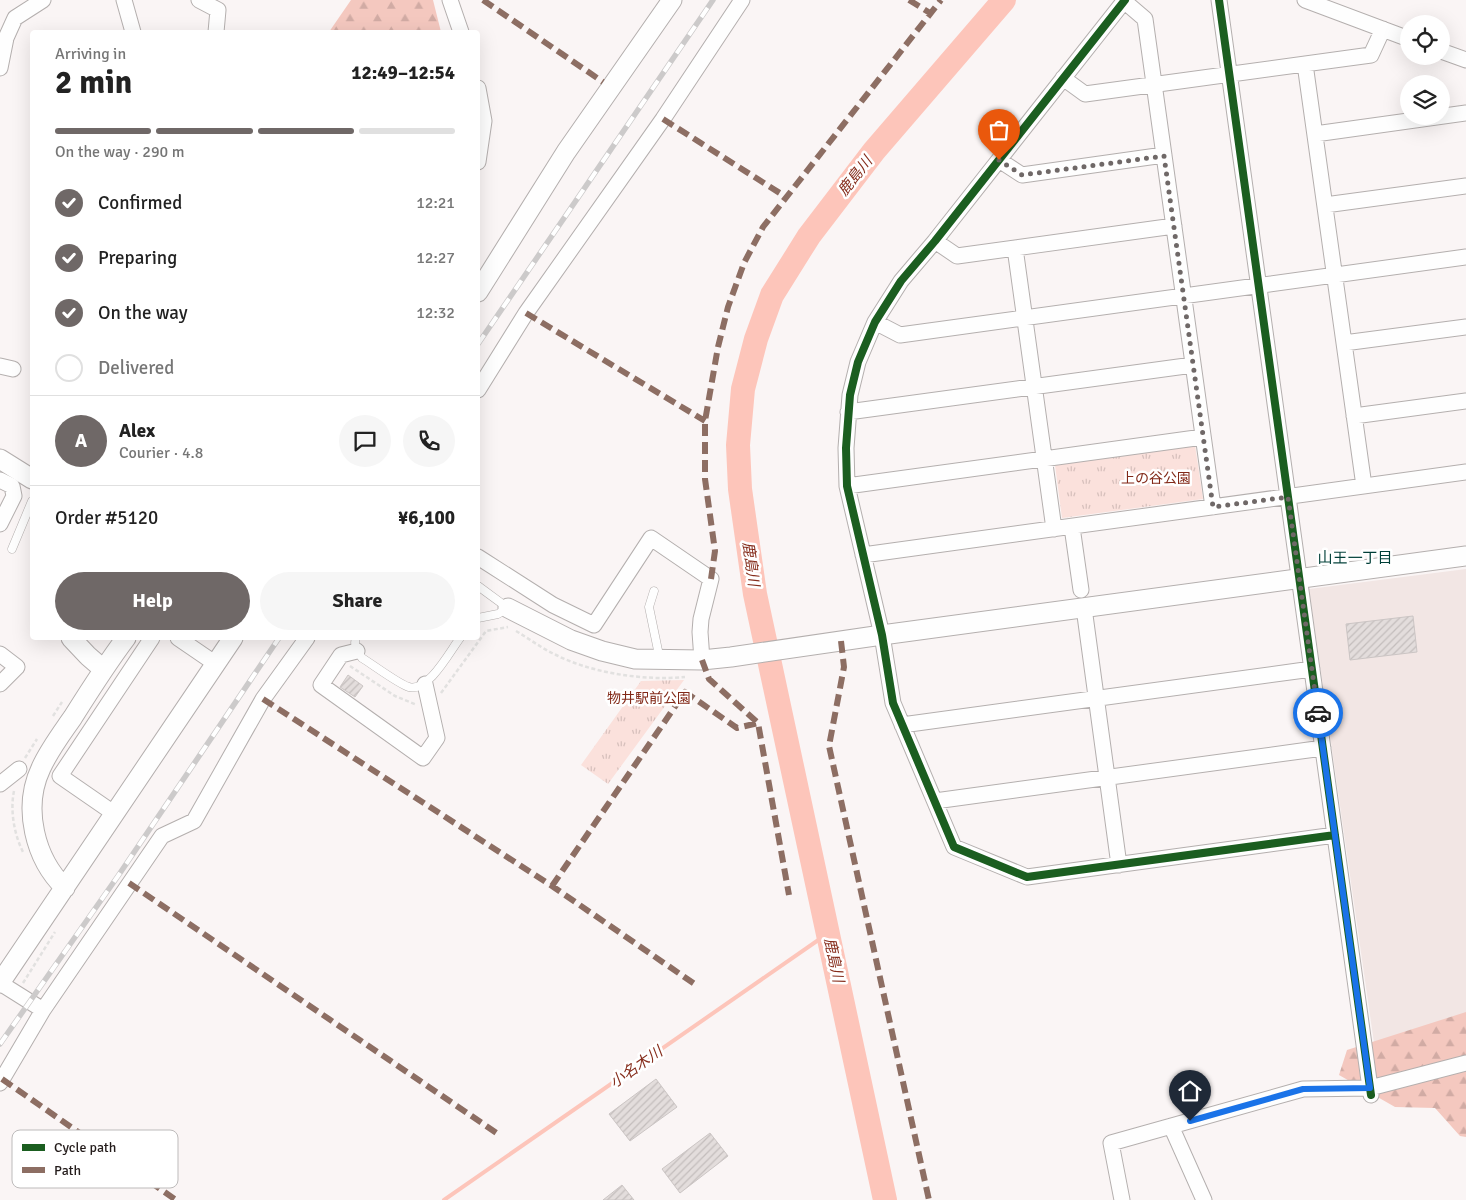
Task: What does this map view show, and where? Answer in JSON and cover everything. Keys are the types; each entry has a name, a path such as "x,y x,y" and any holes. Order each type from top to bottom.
{"street":[{"path":"0,68 6,38 15,18 43,0"},
{"path":"124,0 133,30"},
{"path":"199,0 218,10 216,30"},
{"path":"450,0 460,30"},
{"path":"480,289 566,152 672,0"},
{"path":"480,387 526,313 663,120 742,0"},
{"path":"1213,507 1145,19 1124,0 935,241 901,281 875,322 858,362 848,412 847,486 882,635 893,702 954,847 1027,877 1335,835"},
{"path":"1220,0 1371,1092"},
{"path":"1305,0 1400,36"},
{"path":"1063,78 1085,94 1371,55 1383,29"},
{"path":"1450,54 1466,60"},
{"path":"1306,64 1364,486"},
{"path":"480,99 484,121 480,148"},
{"path":"1315,134 1466,113"},
{"path":"999,160 1022,175 1164,156"},
{"path":"1325,205 1466,186"},
{"path":"935,241 956,256 1174,226"},
{"path":"1015,248 1054,529"},
{"path":"875,322 900,335 1466,257"},
{"path":"1344,344 1466,327"},
{"path":"848,412 1193,365"},
{"path":"1354,416 1466,401"},
{"path":"847,486 1203,437"},
{"path":"0,459 30,474"},
{"path":"862,555 1466,472"},
{"path":"0,480 12,486 14,496 0,524"},
{"path":"1072,527 1119,865"},
{"path":"480,558 553,605 594,625 651,538 712,579 701,619 702,660"},
{"path":"508,608 571,640 602,651 635,659 702,660 882,635 1082,599 1300,578 1466,556"},
{"path":"73,640 103,669"},
{"path":"65,888 55,878 43,857 35,835 32,812 34,790 40,769 103,669 125,640"},
{"path":"115,814 60,776 151,640"},
{"path":"181,640 216,664"},
{"path":"43,1010 0,983 232,640"},
{"path":"0,1082 43,1010 162,836 194,821 263,699 307,640"},
{"path":"356,644 341,655 321,685 423,758 437,738 425,684"},
{"path":"0,654 17,667 0,684"},
{"path":"902,725 1312,669"},
{"path":"935,801 1323,748"},
{"path":"0,784 19,769"},
{"path":"1122,1200 1111,1143 1303,1089 1371,1092 1466,1063"},
{"path":"1171,1126 1204,1200"}],"lane":[{"path":"12,549 30,507"},
{"path":"480,587 508,608 498,614 480,618"},
{"path":"654,591 649,607 660,660"},
{"path":"356,644 362,658 408,688 418,688 431,679 459,640"}],"path":[{"path":"480,639 486,631 507,627 553,654 587,666 634,678 692,676"},
{"path":"437,699 480,640"},
{"path":"349,666 395,696 420,706"}],"shaded area":[{"path":"1466,569 1466,1037 1377,1064 1309,589"}],"green space":[{"path":"351,0 433,0 440,30 330,30"},
{"name":"上の谷公園","path":"1195,445 1203,499 1062,518 1055,465"},
{"name":"物井駅前公園","path":"684,680 608,784 581,765 641,681"},
{"path":"1466,1012 1466,1137 1460,1136 1435,1108 1395,1107 1339,1075 1347,1050"}],"building":[{"path":"1413,616 1417,652 1350,660 1346,624"},
{"path":"348,675 363,686 355,697 340,687"},
{"path":"656,1079 677,1107 630,1141 609,1114"},
{"path":"710,1133 728,1156 680,1193 662,1169"},
{"path":"622,1185 634,1200 603,1200"}],"waterway":[{"name":"鹿島川","path":"885,1200 755,594 740,489 738,445 743,389 756,339 772,295 809,236 874,151 1004,0"},
{"name":"小名木川","path":"444,1200 827,934"}],"railway":[{"path":"480,341 713,0"},
{"path":"0,1044 118,876 278,640"}],"marked path":[{"path":"483,0 603,82"},
{"path":"909,0 930,13"},
{"path":"711,579 715,551 705,479 705,421 718,347 728,307 744,263 763,227 941,0"},
{"path":"663,119 786,197"},
{"path":"526,313 705,421"},
{"path":"841,641 844,667 829,746 929,1200"},
{"path":"702,660 709,679 758,723 789,895"},
{"path":"552,886 685,692 737,728 758,723"},
{"path":"263,699 552,886 696,985"},
{"path":"129,883 498,1134"},
{"path":"2,1079 75,1130"},
{"path":"159,1188 176,1200"}],"cycle path":[{"path":"1125,0 935,241 901,281 875,322 858,362 850,395 846,448 847,486 882,635 893,703 954,847 1027,877 1335,835"},
{"path":"1219,0 1371,1095"}],"way so far":[{"path":"999,160 1022,175 1164,156 1213,507 1288,497 1318,713"}],"district":[{"name":"山王一丁目","path":"1355,558"}],"route":[{"path":"1190,1121 1303,1089 1370,1088 1318,713"}]}
